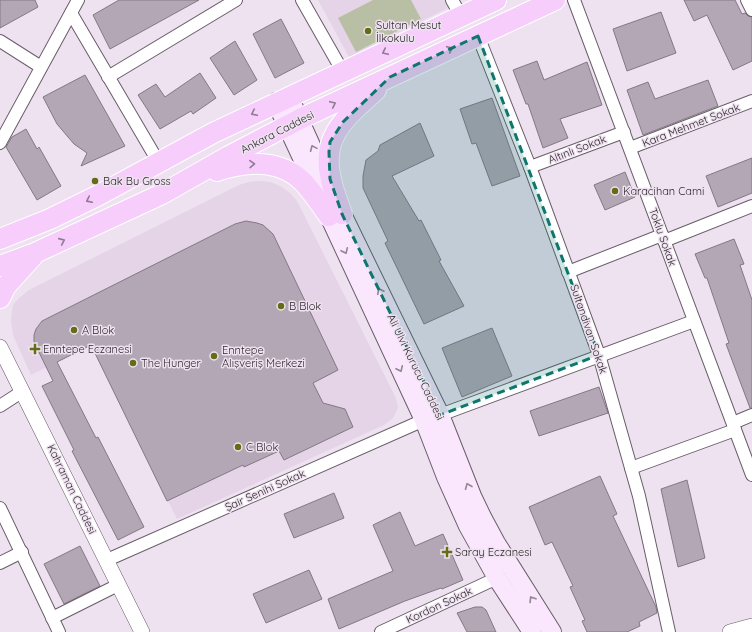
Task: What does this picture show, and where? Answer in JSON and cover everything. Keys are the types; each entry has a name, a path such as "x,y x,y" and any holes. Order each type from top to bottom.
{"main road":[{"path":"0,239 10,233 99,195 213,133 343,72 456,8 496,0"},
{"name":"Ankara Caddesi","path":"0,266 35,253 162,194 293,122 555,0"},
{"path":"335,215 328,163 330,142 343,122 390,77"},
{"name":"Ali Ulvi Kurucu Caddesi","path":"283,100 335,215 432,418 482,517 496,543 552,632"},
{"path":"162,194 193,179 219,170 240,165 270,165 282,168 303,182 335,215"},
{"path":"0,298 6,286 35,253"},
{"name":"Ali Ulvi Kurucu Caddesi","path":"432,418 446,477 468,526 497,578 532,632"}],"street":[{"path":"0,143 78,0"},
{"path":"108,77 235,0"},
{"path":"302,0 343,72"},
{"name":"Toklu Sokak","path":"574,0 752,475"},
{"path":"747,0 752,10"},
{"path":"71,13 159,163"},
{"name":"Sultandivan Sokak","path":"478,36 530,167 599,355 639,496 669,632"},
{"path":"0,41 41,68"},
{"name":"Kara Mehmet Sokak","path":"630,148 752,101"},
{"name":"Altınlı Sokak","path":"530,167 624,132"},
{"path":"568,272 752,206"},
{"name":"Şair Senihi Sokak","path":"107,560 432,418 694,321"},
{"name":"Kahraman Caddesi","path":"0,347 142,632"},
{"path":"0,406 23,391"},
{"path":"631,468 734,426 752,416"},
{"path":"0,508 59,632"},
{"path":"0,563 22,552"},
{"name":"Kordon Sokak","path":"386,631 497,578"},
{"path":"52,618 118,585"},
{"path":"730,632 752,626"}],"highlighted area":[{"path":"478,36 599,355 440,415 342,214 330,179 330,142 343,122 390,77"}],"shaded area":[{"name":"Sultan Mesut İlkokulu","path":"318,0 449,0 452,6 349,57"},
{"name":"Enntepe Alışveriş Merkezi","path":"259,181 271,182 282,187 297,201 395,396 398,407 393,418 384,425 177,519 91,345 31,375 13,335 11,320 13,305 29,290 239,185"}],"green space":[{"name":"Sultan Mesut İlkokulu","path":"373,0 411,0 421,19 356,52 338,18"}],"building":[{"path":"0,0 35,0 38,7 0,28"},
{"path":"119,0 199,0 110,49 93,15"},
{"path":"684,0 735,0 742,14 745,13 752,17 752,61 733,70 707,15 694,21"},
{"path":"661,12 676,53 627,71 613,29"},
{"path":"281,19 304,63 275,78 253,34"},
{"path":"235,41 257,80 234,95 210,58"},
{"path":"537,61 544,80 587,62 602,105 560,119 568,138 543,148 528,104 526,104 513,70"},
{"path":"200,73 216,98 193,114 191,111 160,129 138,95 156,84 165,97"},
{"path":"85,75 125,146 81,166 87,153 74,144 57,124 43,97"},
{"path":"708,80 718,106 643,135 627,90 648,82 655,99"},
{"path":"492,98 520,176 492,186 476,143 472,144 460,109"},
{"path":"420,123 434,156 392,176 419,221 421,220 441,260 439,261 464,306 424,324 385,243 388,241 363,188 363,176 366,160 378,151 380,145"},
{"path":"26,129 37,149 39,147 61,186 37,200 6,147 12,137"},
{"path":"752,158 752,193 718,207 706,176"},
{"name":"Karacihan Cami","path":"625,172 635,197 605,210 594,185"},
{"name":"Enntepe Alışveriş Merkezi","path":"246,221 263,225 273,234 338,370 313,383 323,403 345,409 353,427 284,460 279,451 244,467 243,465 167,501 91,345 57,362 96,438 98,437 144,527 118,540 72,451 74,450 42,386 53,381 34,342 36,329 42,321 235,224"},
{"path":"734,239 744,264 740,265 752,300 752,408 750,408 726,344 729,343 707,278 705,278 695,254"},
{"path":"492,328 512,376 462,397 442,348"},
{"path":"599,387 608,413 539,436 530,411"},
{"path":"600,476 617,514 613,516 656,607 657,613 639,622 640,626 627,632 587,632 582,621 585,620 570,587 573,586 552,542 545,545 529,507"},
{"path":"687,480 705,558 678,567 661,489"},
{"path":"334,493 344,518 294,538 284,514"},
{"path":"400,512 415,546 443,534 463,580 442,589 441,588 405,601 339,629 328,599 393,571 373,525"},
{"path":"80,546 100,586 64,604 44,564"},
{"path":"309,570 322,599 266,623 253,594"},
{"path":"475,607 482,607 486,610 496,632 467,632 457,613"}],"place":[{"name":"Sultan Mesut İlkokulu","path":"368,31"},
{"name":"Bak Bu Gross","path":"95,181"},
{"name":"Karacihan Cami","path":"615,191"},
{"name":"B Blok","path":"281,306"},
{"name":"A Blok","path":"74,330"},
{"name":"Enntepe Eczanesi","path":"35,349"},
{"name":"Enntepe Alışveriş Merkezi","path":"214,356"},
{"name":"The Hunger","path":"133,363"},
{"name":"C Blok","path":"238,447"},
{"name":"Saray Eczanesi","path":"447,552"}]}
